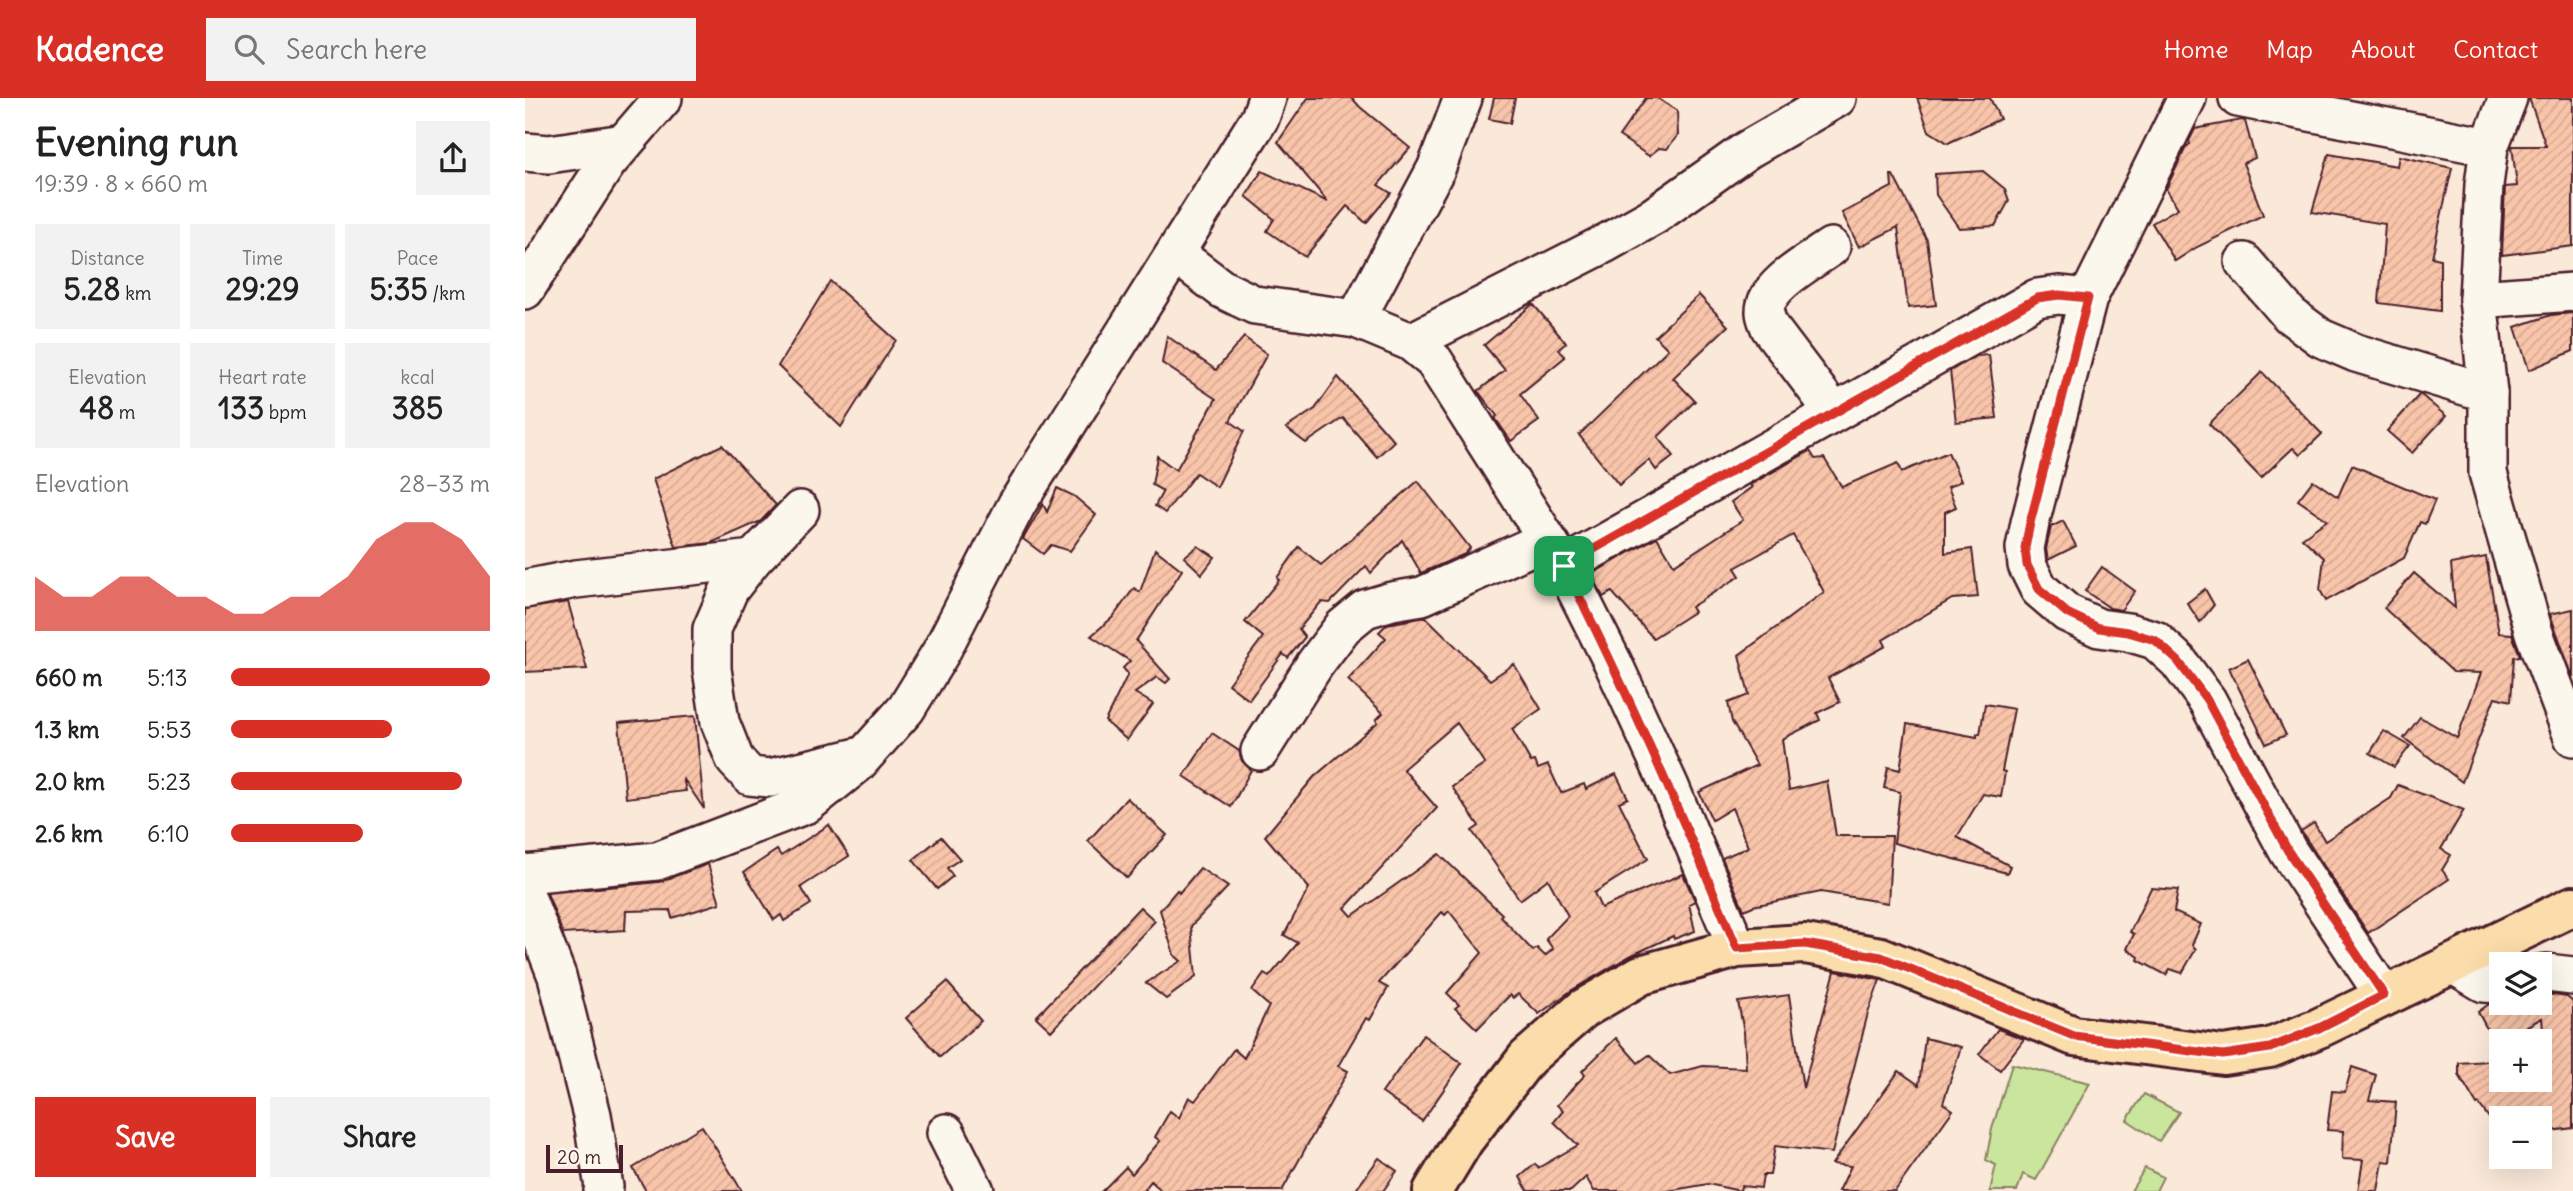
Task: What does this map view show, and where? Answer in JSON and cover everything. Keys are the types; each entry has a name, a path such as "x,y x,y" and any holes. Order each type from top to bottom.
{"main road":[{"path":"1433,1191 1464,1140 1527,1058 1583,1009 1641,975 1737,948 1805,944 1881,957 2074,1036 2223,1055 2270,1048 2319,1028 2573,906"}],"street":[{"path":"525,290 615,153 663,98"},
{"path":"525,874 657,861 807,804 866,754 906,709 941,652 1017,504 1260,118 1267,98"},
{"path":"1356,318 1436,169 1463,98"},
{"path":"1411,342 1654,216 1747,150 1837,98"},
{"path":"2187,98 2088,298 2030,523 2025,548 2027,565 2039,589 2067,613 2099,628 2128,632 2155,640 2178,661 2207,700 2288,851 2384,995"},
{"path":"2238,98 2489,147"},
{"path":"2508,98 2489,147 2484,185 2478,299 2488,393 2488,472 2534,634 2573,737"},
{"path":"525,152 615,153"},
{"path":"525,179 615,153"},
{"path":"1831,247 1781,282 1769,295 1765,311 1769,328 1833,411"},
{"path":"1176,254 1222,289 1255,304 1356,318 1411,342 1434,360 1555,553 1613,663 1670,787 1737,948"},
{"path":"2244,262 2290,314 2321,338 2356,353 2488,393"},
{"path":"2478,299 2573,292"},
{"path":"1260,751 1315,664 1343,628 1365,609 1422,596 1555,553 1833,411 2037,298 2059,295 2088,298"},
{"path":"800,510 753,559 729,590 712,629 712,669 720,722 735,760 750,776 770,778 866,754"},
{"path":"525,589 576,579 753,559"},
{"path":"525,894 557,976 592,1115 603,1191"},
{"path":"2452,964 2489,983"},
{"path":"2552,974 2573,976"},
{"path":"946,1133 975,1191"}],"green space":[{"path":"2012,1064 2090,1083 2036,1180 2023,1174 2017,1191 1990,1191 1996,1165 1986,1160 1992,1129"},
{"path":"2144,1094 2179,1112 2159,1141 2127,1120"},
{"path":"2145,1168 2163,1177 2156,1191 2131,1191"}],"building":[{"path":"1308,98 1352,98 1410,148 1378,185 1391,193 1366,223 1347,206 1305,257 1267,231 1274,219 1246,196 1262,171 1328,202 1278,142"},
{"path":"1494,98 1515,98 1510,123 1489,119"},
{"path":"1646,98 1657,98 1677,111 1678,135 1667,149 1659,148 1649,156 1619,136"},
{"path":"1917,98 1990,98 2000,119 1948,143 1929,131"},
{"path":"2529,98 2573,98 2573,246 2502,255 2505,187 2517,186 2512,146 2546,146"},
{"path":"2245,121 2255,158 2243,163 2263,215 2197,247 2175,261 2152,223 2178,208 2166,189 2195,129"},
{"path":"2329,154 2397,166 2399,156 2452,168 2432,257 2440,259 2440,311 2379,303 2385,224 2312,212"},
{"path":"1983,171 2005,189 2009,201 1995,226 1959,228 1936,195 1935,174"},
{"path":"1891,175 1927,240 1936,305 1908,308 1898,227 1859,247 1842,213 1892,187"},
{"path":"830,281 896,340 841,427 778,366"},
{"path":"1699,295 1728,326 1673,378 1695,401 1658,437 1674,456 1656,470 1649,460 1619,485 1579,435 1668,349 1655,336"},
{"path":"1533,304 1566,343 1559,349 1565,357 1520,394 1539,421 1511,441 1478,391 1505,370 1484,345"},
{"path":"2573,313 2573,351 2529,370 2515,327 2551,315"},
{"path":"1167,336 1216,370 1244,337 1267,354 1230,421 1244,431 1217,487 1196,473 1165,513 1155,506 1163,491 1152,485 1157,456 1176,470 1216,399 1162,363"},
{"path":"1989,355 1997,418 1956,422 1950,371 1976,356"},
{"path":"2262,372 2322,434 2300,455 2293,448 2261,478 2209,424"},
{"path":"1338,377 1394,441 1377,457 1343,418 1306,443 1286,428 1315,409"},
{"path":"2420,394 2446,416 2412,453 2387,431"},
{"path":"722,445 776,505 761,521 711,543 676,547 653,479"},
{"path":"1810,451 1815,459 1824,458 1842,487 1898,463 1902,472 1948,452 1961,481 1948,487 1956,507 1945,512 1945,553 1972,549 1978,597 1952,599 1883,640 1886,646 1828,678 1840,702 1817,713 1820,720 1782,739 1789,790 1827,781 1836,836 1892,836 1888,903 1821,892 1744,910 1722,858 1748,847 1732,808 1712,820 1699,792 1757,765 1732,722 1728,703 1749,695 1739,655 1824,592 1793,535 1735,568 1740,576 1691,607 1694,612 1653,638 1612,592 1603,597 1592,574 1657,537 1674,565 1743,520 1731,502 1752,487 1750,485"},
{"path":"2352,465 2435,500 2425,524 2420,522 2404,558 2326,601 2320,590 2324,558 2302,538 2327,520 2298,500 2313,480 2338,497"},
{"path":"1418,481 1470,548 1465,554 1421,573 1402,540 1371,573 1366,566 1330,603 1321,602 1299,629 1305,637 1288,658 1283,654 1249,700 1228,684 1263,637 1245,622 1279,580 1277,578 1299,547 1321,565"},
{"path":"1057,488 1074,496 1096,515 1070,551 1051,545 1043,554 1023,539 1043,504 1047,512"},
{"path":"2063,521 2076,546 2048,560 2046,549 2051,527"},
{"path":"1198,546 1215,557 1202,574 1184,557"},
{"path":"1155,549 1182,570 1136,641 1170,679 1166,683 1157,677 1135,693 1153,704 1127,740 1105,721 1128,674 1123,668 1130,661 1091,636 1113,617 1134,588 1140,592"},
{"path":"2486,557 2499,633 2512,634 2520,656 2514,657 2511,701 2495,697 2462,782 2404,738 2420,717 2457,738 2481,673 2453,672 2384,608 2414,573 2455,608 2451,564"},
{"path":"2102,567 2135,591 2121,610 2110,608 2085,591"},
{"path":"2205,589 2214,605 2200,622 2187,603"},
{"path":"568,602 587,669 525,672 525,609"},
{"path":"2573,609 2573,677 2550,614"},
{"path":"1426,617 1490,680 1514,664 1541,709 1512,729 1531,762 1535,761 1538,769 1548,765 1561,793 1584,784 1586,789 1616,774 1628,798 1619,802 1648,859 1594,893 1601,908 1683,874 1695,901 1689,904 1695,931 1674,939 1673,936 1630,956 1572,990 1539,1014 1518,994 1513,998 1510,995 1477,1029 1455,1008 1459,1005 1447,993 1482,953 1449,911 1445,915 1442,912 1379,983 1388,988 1370,1020 1366,1018 1338,1066 1348,1071 1282,1191 1162,1191 1151,1181 1145,1189 1147,1191 1102,1191 1126,1167 1132,1174 1160,1141 1155,1137 1170,1111 1179,1118 1189,1097 1195,1101 1234,1049 1244,1058 1269,1006 1252,991 1264,974 1269,977 1298,943 1284,935 1309,888 1265,836 1314,777 1378,722 1376,720 1383,713 1348,680 1386,638 1379,632 1387,624","holes":["1457,723 1485,764 1452,787 1479,826 1472,831 1520,900 1548,879 1568,916 1546,939 1553,949 1545,956 1537,948 1533,951 1500,916 1502,914 1439,854 1352,916 1345,908 1437,808 1403,769"]},
{"path":"2248,659 2286,735 2266,744 2229,668"},
{"path":"1985,704 2014,709 2002,771 2005,772 2001,797 1983,794 1957,837 2010,866 2007,873 1894,843 1900,792 1884,788 1888,767 1900,770 1907,724 1977,737 1977,734 1980,734"},
{"path":"695,716 704,809 683,778 686,791 626,798 619,723"},
{"path":"2384,731 2410,746 2394,767 2370,753"},
{"path":"1212,733 1239,751 1242,761 1251,770 1231,807 1184,776"},
{"path":"2398,785 2464,810 2441,849 2451,855 2442,870 2449,879 2368,933 2301,831 2314,823 2325,841 2391,798"},
{"path":"1127,798 1167,835 1127,878 1088,841"},
{"path":"829,825 849,856 801,887 811,904 784,921 781,915 774,920 744,872 777,850 781,856"},
{"path":"941,837 960,859 947,868 953,876 937,889 913,860"},
{"path":"708,864 720,903 672,918 670,910 626,911 625,930 563,934 547,893 659,882"},
{"path":"1200,868 1228,887 1191,926 1196,977 1166,999 1146,983 1181,961 1174,955 1160,910"},
{"path":"2151,888 2178,890 2174,912 2201,924 2192,945 2196,949 2182,973 2170,969 2166,975 2138,960 2139,957 2127,949 2134,934 2130,932"},
{"path":"1140,907 1155,921 1051,1031 1036,1017"},
{"path":"1835,971 1880,980 1868,1013 1832,1153 1775,1146 1770,1175 1763,1175 1761,1188 1741,1186 1740,1191 1708,1184 1668,1191 1594,1191 1586,1177 1571,1191 1528,1191 1520,1177 1535,1164 1538,1168 1578,1145 1554,1122 1563,1111 1557,1105 1585,1075 1582,1071 1616,1038 1638,1063 1649,1055 1670,1075 1703,1066 1746,1068 1744,1032 1738,1002 1789,995 1803,1088"},
{"path":"947,982 981,1021 940,1057 906,1018"},
{"path":"2552,995 2567,997 2573,1002 2573,1128 2552,1131 2552,1106 2489,1106 2489,1118 2479,1104 2477,1105 2459,1075 2459,1063 2489,1061 2489,1092 2552,1092 2552,1029 2543,1029 2542,1018 2522,1029 2489,1029 2489,1033 2478,1012 2489,1004 2489,1015 2552,1015"},
{"path":"1998,1029 2024,1039 2000,1070 1979,1054"},
{"path":"1423,1035 1462,1063 1422,1121 1382,1093"},
{"path":"1925,1038 1961,1047 1943,1103 1953,1110 1895,1191 1839,1191 1851,1166 1832,1164 1899,1071 1919,1085"},
{"path":"2352,1067 2376,1075 2369,1100 2396,1102 2391,1162 2383,1161 2378,1191 2358,1191 2363,1160 2342,1159 2343,1131 2327,1130 2332,1091 2345,1092"},
{"path":"702,1126 742,1191 646,1191 633,1168"},
{"path":"1379,1158 1397,1171 1383,1191 1355,1191"}],"route":[{"path":"2059,295 2088,298 2030,523 2025,548 2027,565 2039,589 2067,613 2099,628 2128,632 2155,640 2178,661 2207,700 2288,851 2384,995 2319,1028 2270,1048 2223,1055 2074,1036 1881,957 1805,944 1737,948 1670,787 1613,663 1564,566 1833,411 2037,298 2059,295"}]}
